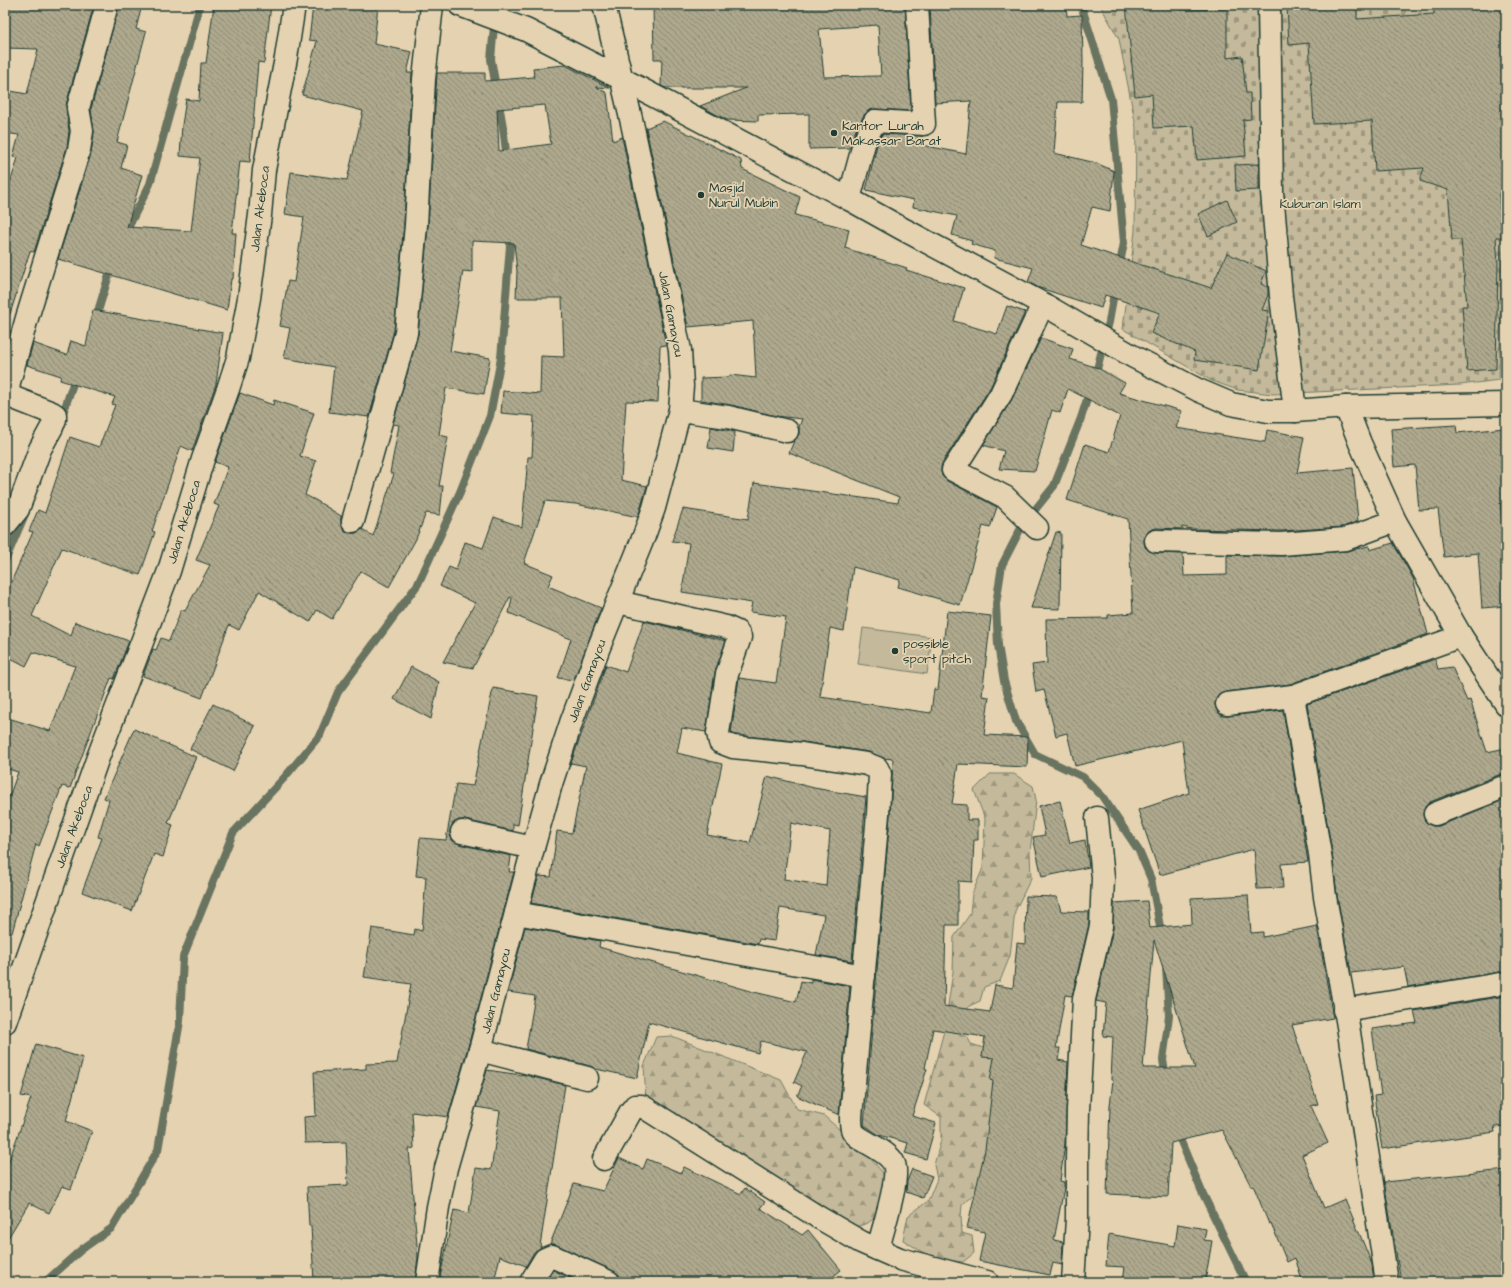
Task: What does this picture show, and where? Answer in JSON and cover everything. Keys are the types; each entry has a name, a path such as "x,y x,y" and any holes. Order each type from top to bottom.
{"street":[{"path":"5,525 18,509 40,448 56,419 55,415 52,413 14,398 10,395 8,389 27,318 79,150 82,131 78,108 107,5"},
{"name":"Jalan Akeboca","path":"5,1022 97,760 169,571 203,459 238,358 249,298 260,215 264,170 286,58 294,5"},
{"path":"353,521 406,333 416,225 424,79 432,5"},
{"path":"461,5 526,30 622,79 1043,304 1134,357 1198,390 1231,404 1268,411 1295,411 1346,407 1506,404"},
{"name":"Jalan Gamayou","path":"427,1282 438,1207 446,1168 480,1050 551,784 572,720 599,647 654,508 680,410 682,386 680,350 622,79 604,5"},
{"path":"849,199 865,140 875,120 924,124 917,5"},
{"path":"1269,5 1272,192 1281,296 1295,411"},
{"path":"1037,528 1005,497 953,470 1001,394 1043,304"},
{"path":"1346,407 1360,443 1395,521 1461,636 1506,704"},
{"path":"680,410 728,417 787,431"},
{"path":"1156,541 1281,544 1346,539 1395,521"},
{"path":"618,602 726,627 737,632 740,638 727,674 718,733 720,742 733,747 802,754 867,764 877,768 880,774 878,814 851,1117 852,1130 857,1136 888,1155 894,1165 895,1180 878,1249"},
{"path":"1227,704 1293,696 1461,636"},
{"path":"1293,696 1319,846 1325,897 1387,1282"},
{"path":"1435,814 1506,786"},
{"path":"1073,1282 1077,1219 1076,1160 1084,999 1101,926 1103,878 1097,818"},
{"path":"462,832 533,848"},
{"path":"516,913 864,976"},
{"path":"1344,1010 1506,983"},
{"path":"480,1050 587,1078"},
{"path":"604,1159 631,1110 635,1106 642,1106 860,1242 900,1259 987,1282"},
{"path":"531,1282 545,1259 552,1256 609,1282"}],"green space":[{"name":"Kuburan Islam","path":"1100,5 1506,5 1506,228 1502,262 1499,380 1460,385 1273,394 1238,390 1212,381 1123,329 1135,231 1136,127 1119,39"},
{"name":"possible sport pitch","path":"863,628 932,637 927,674 858,664"},
{"path":"990,774 1014,774 1033,786 1036,800 1030,853 1031,878 1015,911 1010,956 1000,981 984,987 980,1001 969,1006 961,1025 971,1044 993,1051 995,1091 991,1149 977,1191 962,1205 962,1233 972,1236 974,1253 963,1262 932,1258 903,1240 908,1216 928,1201 937,1179 934,1165 941,1140 941,1117 924,1105 944,1031 953,972 954,937 970,914 972,894 983,868 985,819 974,790"},
{"path":"672,1036 781,1080 797,1109 824,1116 863,1150 883,1173 885,1191 882,1211 868,1223 843,1231 647,1118 644,1066 656,1037"}],"building":[{"path":"5,5 94,5 66,105 69,131 67,147 34,252 30,251 10,314 5,313 5,199 18,158 13,157 19,135 5,133 5,90 27,94 38,49 5,48"},
{"path":"119,5 142,5 136,29 146,32 117,142 127,145 121,168 142,175 127,227 191,231 200,158 180,156 182,125 186,99 199,101 201,63 206,63 214,5 271,5 264,63 258,62 250,162 240,161 232,233 236,233 233,279 231,279 227,310 58,259 91,154 94,133 91,109"},
{"path":"313,5 378,5 374,44 412,52 407,73 412,73 404,224 394,331 369,417 329,412 334,367 284,358 290,328 280,326 288,281 294,282 304,217 285,214 291,172 347,180 363,111 302,95 317,41 309,40"},
{"path":"653,5 905,5 911,111 869,110 864,115 854,134 850,148 809,149 809,114 758,115 758,121 727,120 700,106 746,88 666,88 661,86 662,59 654,59","holes":["878,25 881,76 824,77 819,29"]},
{"path":"930,5 1066,5 1067,16 1082,15 1082,102 1058,102 1054,153 1096,163 1114,171 1110,211 1092,207 1081,245 1211,288 1227,253 1266,271 1261,284 1268,287 1268,295 1262,310 1269,311 1259,370 1194,360 1195,352 1151,333 1160,313 1105,295 1101,308 1037,287 1028,282 1033,268 994,258 995,251 971,244 972,241 952,235 957,216 913,207 914,200 866,190 877,145 882,134 922,136 922,145 966,154 971,101 935,103"},
{"path":"1126,5 1182,5 1182,10 1227,9 1227,58 1242,56 1246,93 1250,93 1251,119 1243,120 1246,156 1197,160 1194,126 1154,128 1152,94 1135,96"},
{"path":"1287,5 1357,5 1357,19 1434,14 1434,5 1506,5 1506,156 1504,193 1499,193 1502,237 1496,237 1498,263 1496,369 1467,371 1462,306 1467,306 1461,240 1452,240 1448,190 1420,181 1424,168 1375,171 1372,121 1314,124 1309,43 1289,45"},
{"path":"565,65 610,88 596,87 607,93 613,141 622,137 666,345 660,346 658,402 626,401 621,480 647,486 638,517 576,504 545,501 524,563 553,575 548,586 601,608 574,680 558,678 571,639 509,613 512,598 510,597 473,668 443,662 475,603 440,586 449,567 456,570 465,542 483,548 494,517 522,527 528,457 532,457 534,416 501,413 503,391 540,394 541,356 564,357 562,298 516,298 517,271 514,243 472,241 472,272 463,271 450,351 490,358 484,394 446,388 439,435 448,437 439,486 443,486 440,515 426,513 416,539 389,587 361,571 332,619 317,610 310,622 259,591 239,630 229,625 202,698 143,676 153,649 156,650 161,638 169,641 181,610 185,611 210,565 196,560 219,506 214,504 228,467 215,462 240,393 273,405 274,400 314,413 300,456 316,461 305,495 341,516 341,524 344,530 349,533 356,533 362,529 373,536 394,474 390,473 399,425 393,424 418,334 428,226 437,73 485,73 485,81 534,77 533,68","holes":["545,105 551,144 499,151 497,109"]},
{"path":"663,121 741,160 742,169 800,197 795,215 849,229 845,248 907,268 906,270 964,288 954,321 997,334 1007,306 1025,312 990,388 942,463 942,476 947,481 997,507 990,528 983,526 960,605 898,587 900,580 853,567 844,631 830,628 820,697 931,713 934,689 938,690 947,611 991,616 982,696 989,697 984,735 1028,737 1027,767 958,764 952,804 967,805 967,820 978,820 978,840 974,840 972,882 958,881 958,925 946,925 944,1006 990,1012 995,985 1013,988 1017,943 1025,944 1026,896 1057,897 1061,911 1089,912 1089,924 1072,996 1065,995 1056,1048 1060,1048 1058,1060 1068,1062 1065,1143 1060,1181 1064,1182 1064,1188 1054,1240 1063,1242 1062,1265 1053,1263 1050,1275 979,1261 985,1232 967,1228 985,1150 993,1081 990,1080 994,1058 982,1057 985,1037 933,1029 925,1068 927,1069 912,1116 936,1123 926,1159 905,1153 908,1143 879,1135 864,1125 890,815 893,759 883,758 869,752 803,742 736,735 731,733 739,678 776,683 786,617 750,612 752,603 682,592 689,543 672,541 683,509 748,519 754,483 898,503 899,497 789,453 799,434 799,427 802,419 776,416 731,405 701,400 701,378 729,377 730,375 756,378 753,321 688,327 646,128"},
{"path":"1259,164 1259,190 1236,191 1235,165"},
{"path":"1227,200 1237,222 1208,236 1198,214"},
{"path":"93,310 223,333 216,384 192,451 181,446 152,531 155,532 140,575 62,548 32,616 71,636 75,622 129,641 114,679 111,678 70,788 62,786 39,846 36,844 12,933 5,932 5,808 18,772 5,768 5,717 50,731 75,666 33,652 26,666 5,655 5,596 33,532 29,531 38,510 45,513 70,437 99,447 115,405 112,404 115,397 60,380 61,376 27,365 33,343 67,355 71,341 86,346"},
{"path":"5,334 9,336 5,350"},
{"path":"1041,338 1073,349 1070,359 1098,368 1125,383 1119,393 1182,411 1176,428 1265,442 1267,430 1304,437 1297,473 1353,468 1358,521 1343,527 1281,531 1191,529 1182,527 1182,529 1156,528 1150,530 1146,534 1144,540 1145,547 1149,551 1155,553 1183,554 1184,576 1227,575 1227,555 1282,556 1347,551 1369,546 1370,550 1393,543 1413,578 1428,634 1290,684 1226,692 1220,694 1216,699 1215,705 1217,711 1222,716 1283,710 1308,862 1281,864 1283,888 1257,889 1254,849 1160,875 1138,810 1189,793 1182,740 1075,766 1067,733 1056,736 1044,690 1036,692 1032,665 1047,663 1046,619 1108,618 1108,615 1133,613 1128,519 1067,500 1085,444 1109,452 1120,416 1068,389 1060,413 1052,410 1035,471 999,469 1004,451 983,445 1012,399"},
{"path":"1456,425 1457,433 1504,428 1506,452 1506,503 1500,503 1506,554 1506,606 1482,608 1478,553 1444,557 1438,509 1419,510 1415,465 1394,467 1391,429"},
{"path":"711,427 735,432 733,452 708,448"},
{"path":"1056,532 1061,533 1060,609 1031,608"},
{"path":"644,621 726,641 715,672 706,732 682,728 677,753 722,764 707,835 750,843 767,776 814,788 866,797 852,961 816,955 824,915 780,908 775,941 759,939 758,944 531,903 539,876 551,877 557,831 572,833 586,766 571,763 606,665 626,672","holes":["791,823 830,831 826,886 784,879"]},
{"path":"1435,659 1438,669 1452,667 1467,701 1470,700 1487,752 1506,748 1506,774 1501,774 1430,802 1425,807 1423,813 1424,819 1428,824 1439,826 1506,799 1506,971 1408,987 1404,967 1351,973 1337,895 1332,852 1307,704"},
{"path":"411,667 439,682 431,719 394,699"},
{"path":"493,688 538,696 518,825 513,824 513,831 459,820 453,823 450,830 450,836 453,841 459,844 511,856 509,872 514,872 448,1117 412,1112 414,1148 409,1149 418,1257 415,1282 314,1282 307,1187 348,1185 346,1142 305,1143 304,1117 316,1116 314,1072 366,1069 366,1064 397,1063 411,984 364,977 372,928 414,935 415,929 422,931 426,877 416,876 420,838 446,840 456,784 473,786"},
{"path":"213,704 255,726 233,771 190,749"},
{"path":"134,729 196,757 168,823 173,825 163,857 154,854 132,911 82,892 102,838 98,837 109,800 104,798"},
{"path":"1060,801 1070,843 1085,840 1089,867 1042,877 1033,837 1045,835 1039,806"},
{"path":"1248,895 1251,933 1263,932 1263,937 1317,926 1333,1018 1292,1025 1318,1104 1311,1106 1328,1143 1302,1155 1324,1208 1345,1199 1372,1264 1374,1282 1303,1282 1295,1258 1287,1262 1253,1185 1251,1186 1222,1130 1171,1143 1168,1197 1107,1194 1110,1106 1113,1080 1111,1080 1113,1037 1103,1036 1106,1003 1096,1001 1113,929 1114,903 1147,901 1150,928 1192,924 1191,898","holes":["1154,940 1195,1068 1143,1068"]},
{"path":"525,927 600,941 599,947 754,992 796,1002 801,981 811,983 811,979 850,986 839,1115 797,1096 802,1086 794,1082 807,1052 761,1041 758,1053 649,1022 637,1078 596,1069 590,1066 526,1049 535,996 508,992"},
{"path":"1506,996 1506,1126 1494,1127 1495,1132 1382,1149 1374,1096 1381,1095 1372,1029 1417,1023 1414,1011"},
{"path":"36,1044 83,1058 66,1121 92,1131 71,1189 62,1186 49,1213 29,1203 5,1243 5,1172 31,1098 21,1096"},
{"path":"487,1070 521,1074 565,1085 540,1246 542,1247 534,1252 526,1266 500,1256 494,1282 459,1282 440,1277 454,1210 469,1213 476,1168 491,1170 500,1111 476,1107"},
{"path":"619,1158 643,1169 647,1159 681,1173 684,1167 741,1194 745,1188 765,1202 760,1208 802,1235 808,1230 841,1270 826,1282 621,1282 619,1275 614,1271 557,1245 550,1244 574,1184 603,1191"},
{"path":"912,1169 932,1176 923,1198 906,1192 907,1181"},
{"path":"1506,1170 1506,1253 1501,1253 1505,1282 1438,1282 1437,1279 1418,1282 1401,1282 1384,1182"},
{"path":"1178,1224 1206,1229 1204,1240 1212,1241 1205,1282 1123,1282 1125,1267 1106,1266 1109,1234 1175,1246"},
{"path":"553,1270 579,1282 550,1282 552,1277 549,1276"}],"waterway":[{"path":"124,236 150,184 200,5"},
{"path":"496,5 491,59 507,159"},
{"path":"1081,5 1111,99 1124,243 1119,268"},
{"path":"45,1282 82,1249 112,1228 158,1150 180,1021 183,957 233,833 284,778 320,735 338,692 418,584 460,492 490,416 501,358 511,233"},
{"path":"95,321 112,265"},
{"path":"1095,377 1109,322 1115,287"},
{"path":"61,419 76,375"},
{"path":"1090,390 1081,418 1054,486 1022,526 1002,565 996,604 998,645 1004,681 1016,721 1035,754 1083,777 1102,796 1139,851 1151,879 1162,937"},
{"path":"5,561 26,512"},
{"path":"1166,968 1169,1016 1163,1060 1166,1078"},
{"path":"1177,1132 1202,1192 1246,1282"}],"place":[{"name":"Kantor Lurah Makassar Barat","path":"834,133"},
{"name":"Masjid Nurul Mubin","path":"701,195"},
{"name":"possible sport pitch","path":"895,651"}]}
